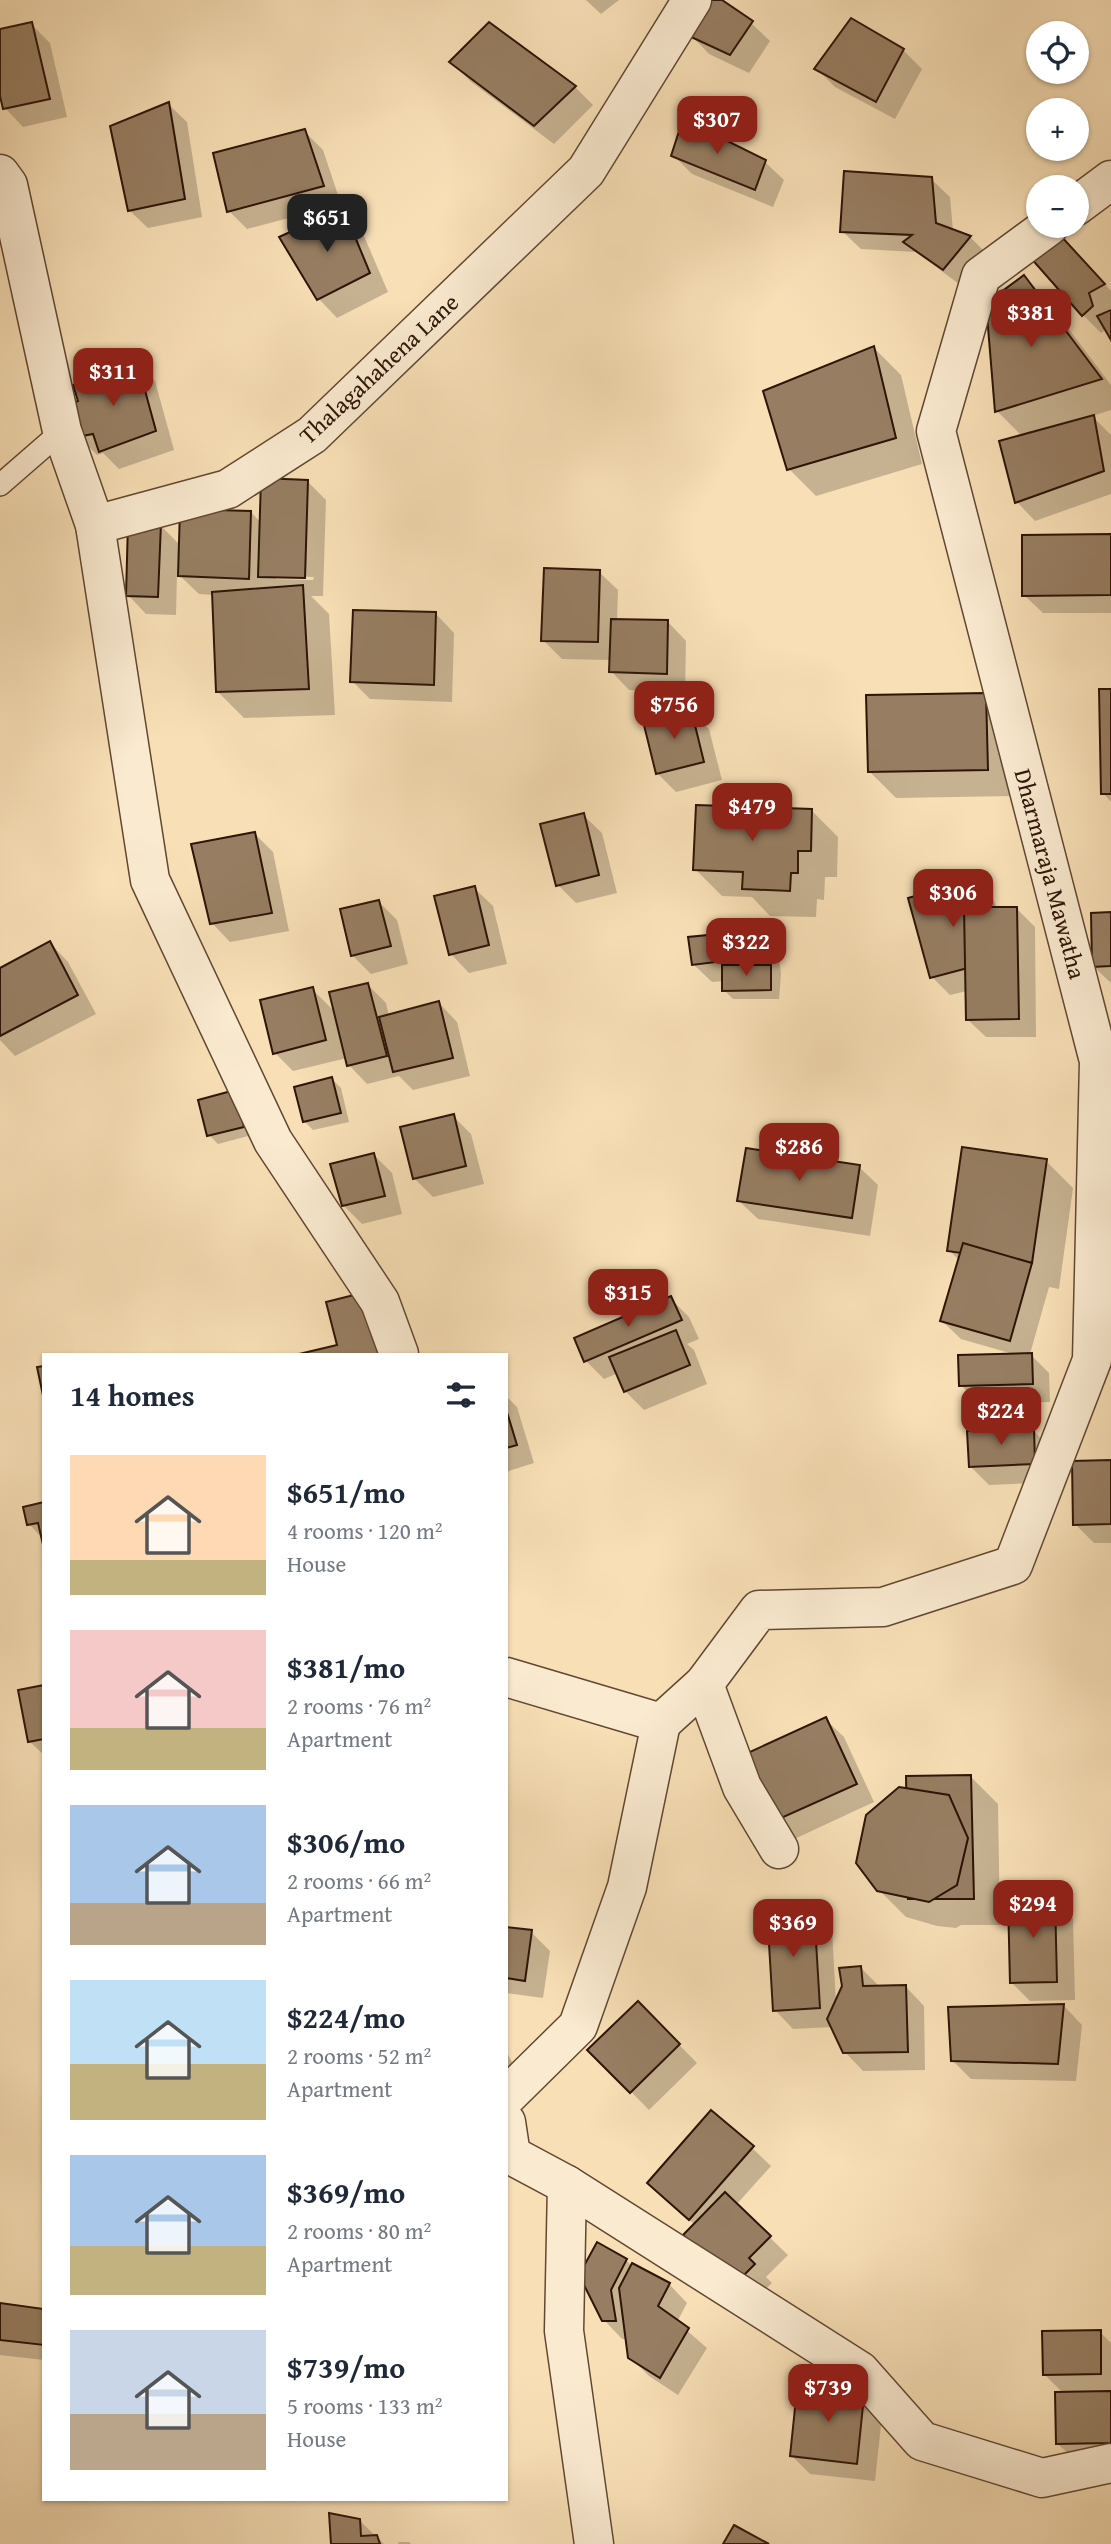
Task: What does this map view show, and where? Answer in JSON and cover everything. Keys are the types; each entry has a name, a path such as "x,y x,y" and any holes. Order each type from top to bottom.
{"street":[{"name":"Thalagahahena Lane","path":"95,526 228,489 312,435 586,171 692,0"},
{"path":"0,174 8,185 62,431 95,526 150,880 273,1141 380,1302 399,1353"},
{"path":"1089,196 1111,180"},
{"name":"Dharmaraja Mawatha","path":"661,1723 704,1684 759,1610 883,1607 1013,1565 1092,1360 1099,1061 936,432 981,276 1033,238"},
{"path":"508,1678 661,1723 627,1887 578,2026 508,2095"},
{"path":"704,1684 742,1787 779,1849"},
{"path":"508,2135 511,2155 567,2185 860,2371 922,2441 1042,2478 1111,2463"},
{"path":"567,2185 564,2331 594,2544"}],"lane":[{"path":"0,485 62,431"}],"building":[{"path":"711,0 722,0 753,21 730,55 689,36"},
{"path":"851,18 904,49 876,102 814,69"},
{"path":"32,22 50,99 3,109 0,96 0,29"},
{"path":"489,22 576,86 534,126 449,62"},
{"path":"169,102 185,199 128,211 110,126"},
{"path":"683,119 766,160 755,190 671,156"},
{"path":"305,129 324,186 227,212 213,153"},
{"path":"844,171 932,177 936,223 971,236 943,270 903,242 912,235 840,232"},
{"path":"343,208 370,273 317,300 279,237"},
{"path":"1056,238 1063,238 1105,284 1089,293 1093,306 1082,316 1029,256"},
{"path":"1024,275 1102,379 995,412 986,303"},
{"path":"1111,310 1111,340 1097,316"},
{"path":"874,346 896,438 787,470 763,391"},
{"path":"137,361 156,431 99,452 93,434 77,437 67,406 78,401 73,385"},
{"path":"1094,415 1104,471 1015,503 999,441"},
{"path":"261,478 308,480 305,578 258,577"},
{"path":"180,509 251,511 249,579 178,576"},
{"path":"128,522 161,523 158,597 126,596"},
{"path":"1111,534 1111,595 1022,596 1022,535"},
{"path":"544,568 600,570 598,642 541,641"},
{"path":"303,585 309,689 216,692 212,592"},
{"path":"353,610 436,612 434,685 350,682"},
{"path":"611,619 668,620 667,674 609,672"},
{"path":"1099,689 1111,689 1111,794 1101,794"},
{"path":"986,693 988,770 868,772 866,695"},
{"path":"691,709 704,762 656,774 643,721"},
{"path":"696,805 812,809 811,851 798,851 798,873 791,873 790,891 742,889 743,872 693,870"},
{"path":"584,813 599,875 556,886 540,824"},
{"path":"255,832 272,913 210,924 191,844"},
{"path":"976,880 998,960 930,978 908,898"},
{"path":"475,886 489,945 449,955 434,896"},
{"path":"379,900 391,946 351,956 340,909"},
{"path":"964,907 1017,907 1019,1019 966,1020"},
{"path":"1111,912 1111,966 1092,967 1091,913"},
{"path":"760,930 763,956 692,965 688,937"},
{"path":"50,941 78,995 0,1036 0,968"},
{"path":"722,965 771,965 771,990 722,991"},
{"path":"368,983 387,1056 347,1066 329,992"},
{"path":"313,987 326,1040 273,1054 260,1000"},
{"path":"439,1001 453,1058 393,1072 379,1017"},
{"path":"332,1077 341,1113 303,1122 294,1087"},
{"path":"235,1090 244,1127 207,1136 198,1100"},
{"path":"454,1114 466,1166 413,1179 400,1127"},
{"path":"962,1147 1047,1159 1032,1263 947,1251"},
{"path":"746,1148 860,1165 852,1218 737,1201"},
{"path":"374,1153 385,1196 342,1206 330,1164"},
{"path":"963,1243 1032,1263 1010,1341 940,1321"},
{"path":"366,1292 382,1353 303,1353 337,1345 326,1302"},
{"path":"671,1296 682,1320 584,1362 574,1338"},
{"path":"676,1330 690,1365 624,1392 609,1357"},
{"path":"1032,1353 1033,1384 959,1386 958,1355"},
{"path":"42,1366 42,1391 37,1367"},
{"path":"508,1416 517,1445 508,1447"},
{"path":"1034,1428 1035,1464 969,1467 967,1431"},
{"path":"1111,1460 1111,1524 1073,1525 1072,1461"},
{"path":"42,1502 42,1540 38,1523 27,1525 23,1507"},
{"path":"42,1685 42,1739 28,1742 18,1690"},
{"path":"826,1717 857,1784 770,1823 739,1757"},
{"path":"971,1775 974,1899 908,1899 906,1776"},
{"path":"899,1787 949,1795 968,1838 957,1885 929,1902 877,1891 856,1863 866,1815"},
{"path":"1055,1898 1057,1982 1010,1983 1008,1899"},
{"path":"814,1908 820,2008 773,2011 767,1910"},
{"path":"508,1927 532,1930 525,1981 508,1978"},
{"path":"861,1966 863,1986 906,1985 908,2052 843,2053 827,2019 842,1986 839,1968"},
{"path":"638,2001 680,2044 630,2093 587,2050"},
{"path":"1064,2004 1058,2064 951,2061 948,2007"},
{"path":"711,2110 754,2146 689,2220 647,2183"},
{"path":"725,2192 771,2236 749,2258 755,2264 735,2284 683,2235"},
{"path":"597,2242 627,2259 611,2290 616,2321 602,2321 579,2275"},
{"path":"632,2263 670,2283 658,2306 689,2328 660,2378 628,2358 619,2288"},
{"path":"0,2303 42,2309 42,2345 0,2340"},
{"path":"1101,2330 1101,2374 1043,2375 1042,2331"},
{"path":"831,2383 865,2386 857,2464 790,2456 797,2389 829,2393"},
{"path":"1111,2391 1111,2443 1056,2444 1055,2392"},
{"path":"329,2513 360,2519 361,2536 377,2535 380,2544 331,2544"},
{"path":"734,2525 769,2544 723,2544"}]}
